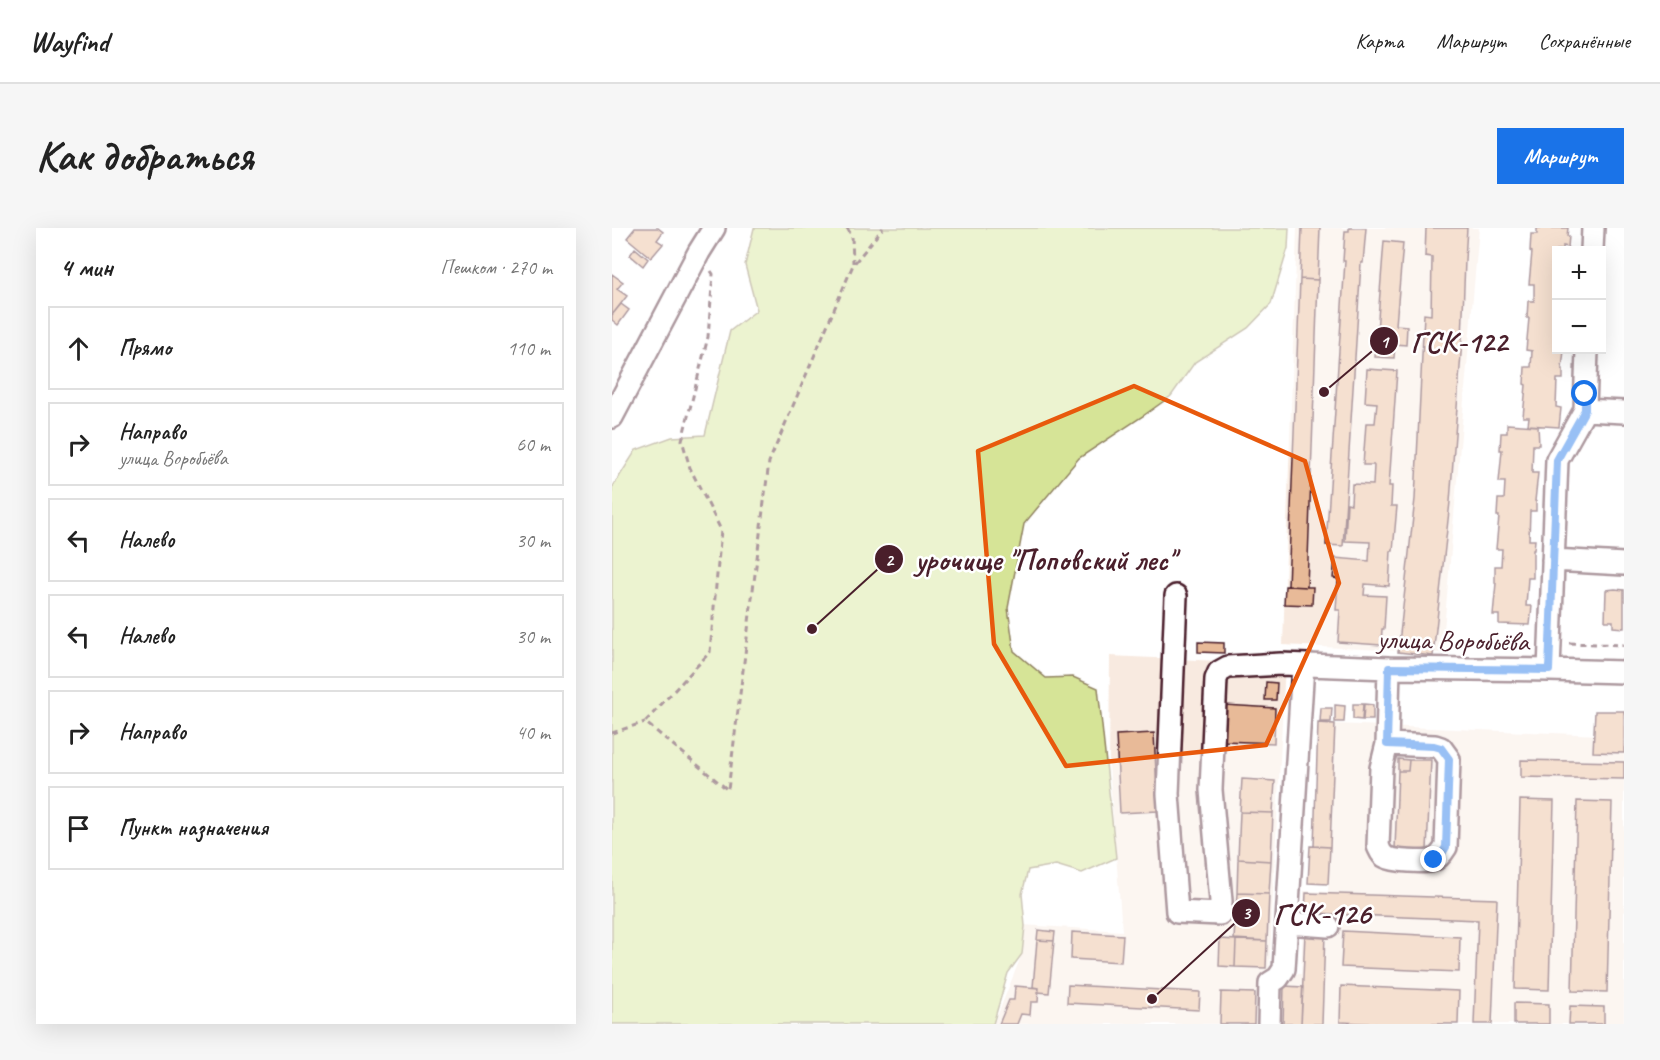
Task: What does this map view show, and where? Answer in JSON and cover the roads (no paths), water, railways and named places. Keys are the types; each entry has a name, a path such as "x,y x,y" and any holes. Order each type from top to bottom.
{"street":[{"path":"612,417 699,252 714,228"},
{"path":"1592,246 1593,228"},
{"path":"1549,670 1557,460 1585,410 1587,354"},
{"path":"1585,410 1624,412"},
{"path":"1553,560 1624,564"},
{"name":"улица Воробьёва","path":"1176,596 1168,794 1176,912 1220,914 1221,901 1210,790 1216,679 1219,672 1228,667 1281,664 1624,672"},
{"path":"1269,1024 1270,983 1278,978 1284,969 1303,665"},
{"path":"1387,744 1434,746 1441,748 1449,759 1446,847 1434,860 1395,860 1386,857 1380,852 1378,846 1381,768 1387,744 1389,668"},
{"path":"1287,923 1328,926"}],"place":[{"name":"ГСК-122","path":"1324,392"},
{"name":"урочище \"Поповский лес\"","path":"812,629"},
{"name":"ГСК-126","path":"1152,999"}]}
